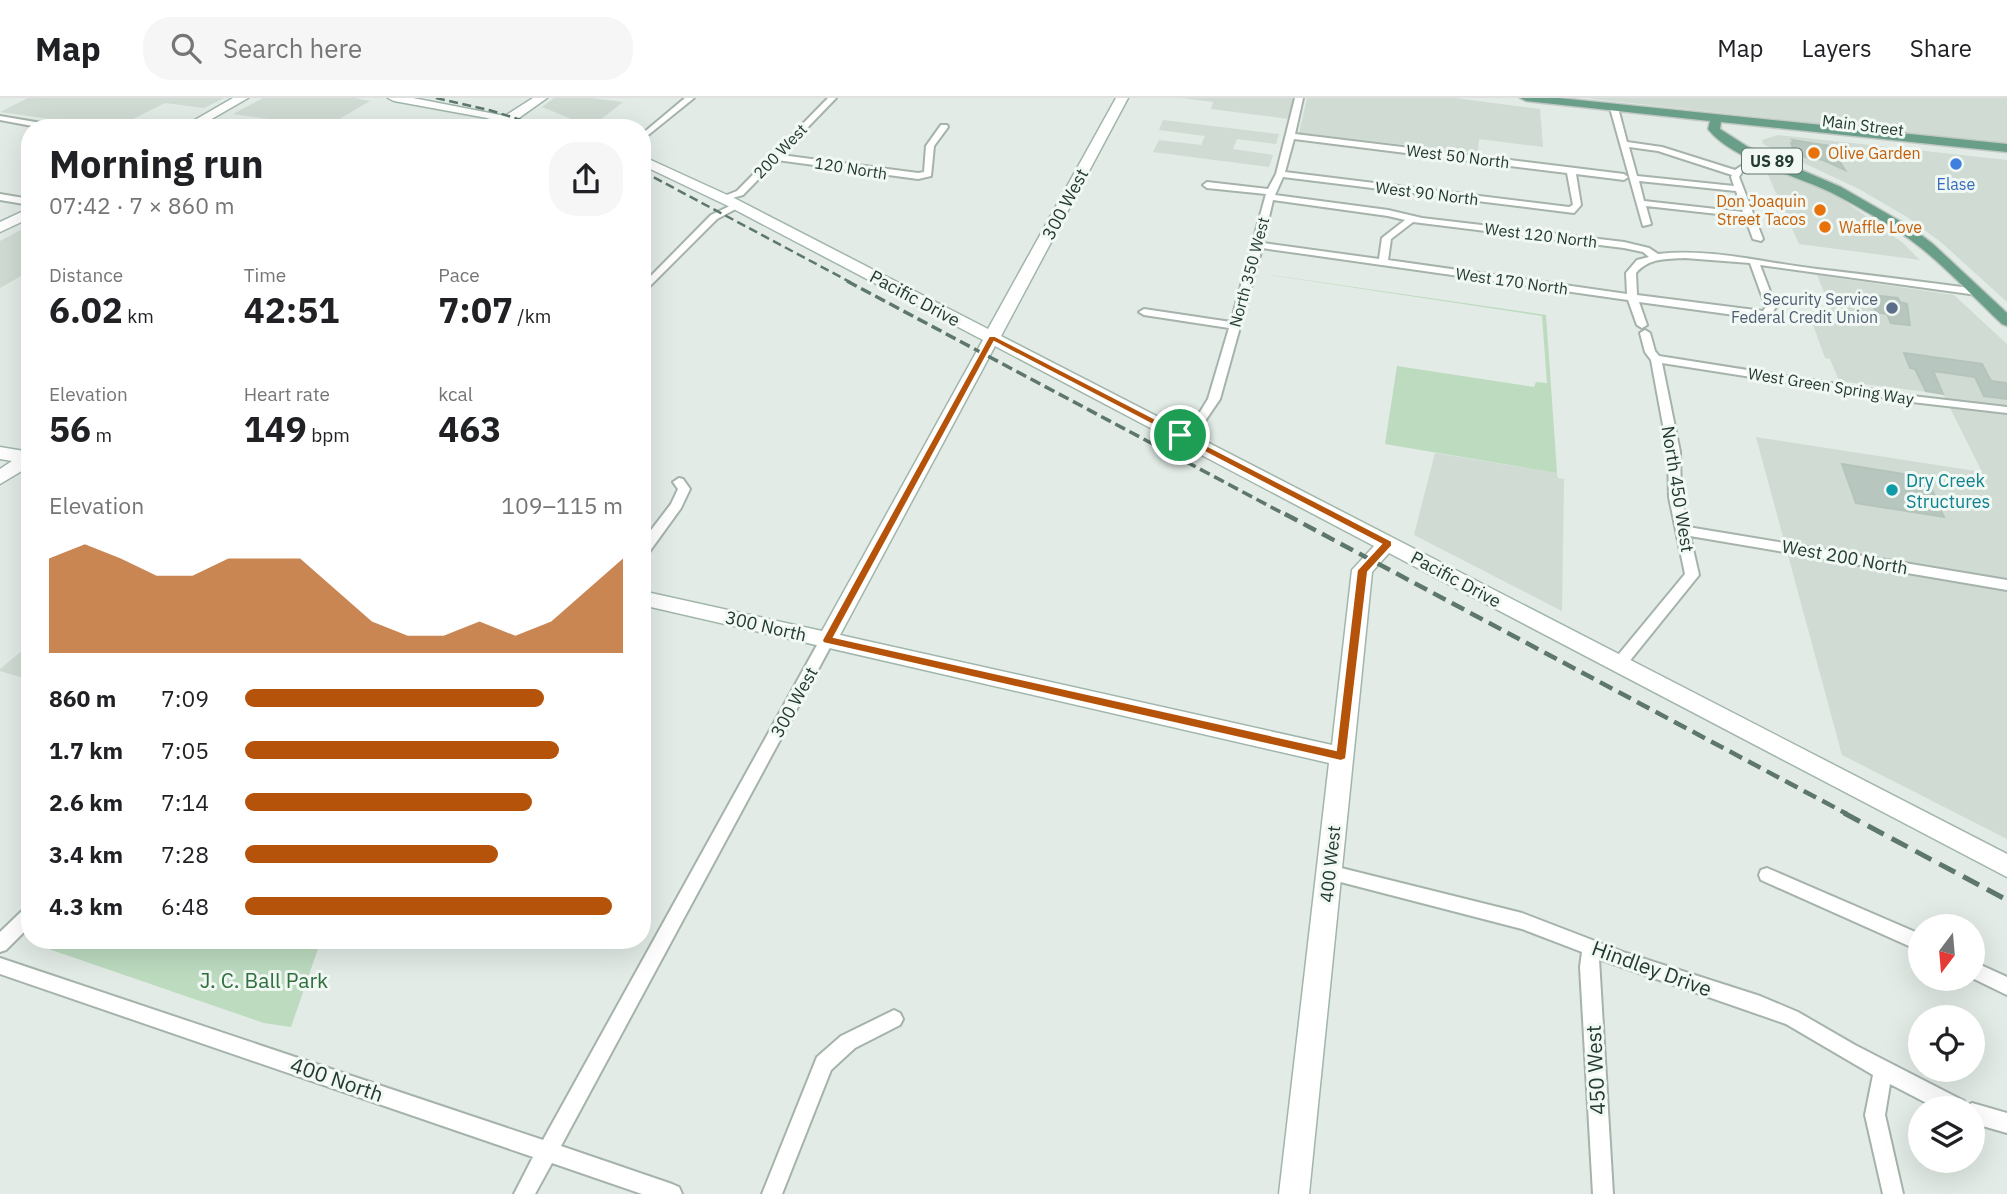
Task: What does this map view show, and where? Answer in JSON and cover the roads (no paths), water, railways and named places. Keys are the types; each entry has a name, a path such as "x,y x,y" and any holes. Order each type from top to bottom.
{"main road":[{"name":"Main Street","path":"1526,98 1580,101 1614,108 2007,148"},
{"name":"Main Street","path":"1716,119 1747,126 2007,157"},
{"name":"US 89","path":"1716,119 1714,129 1720,136 1842,193 1918,239 2007,321"},
{"name":"US 89","path":"1840,138 1775,133 1755,138 1768,157 1843,184 1902,219 1912,227 1918,239"}],"street":[{"path":"204,119 242,98"},
{"path":"394,98 504,119"},
{"path":"510,119 541,98"},
{"path":"651,130 690,98"},
{"name":"200 West","path":"651,282 832,98"},
{"name":"300 West","path":"524,1194 1122,98"},
{"name":"North 350 West","path":"1180,435 1201,419 1209,409 1258,245 1270,195 1292,136 1299,98"},
{"path":"1614,108 1624,144 1629,177 1646,224"},
{"path":"0,118 21,122"},
{"name":"120 North","path":"775,156 906,176 928,174 930,146 944,127"},
{"name":"West 50 North","path":"1292,136 1739,189"},
{"path":"1624,144 1660,149 1736,173 1768,157"},
{"name":"Pacific Drive","path":"651,164 731,202 2007,866"},
{"name":"West 90 North","path":"1280,174 1574,210 1577,205 1572,170"},
{"path":"1736,173 1739,189 1758,239"},
{"name":"West 120 North","path":"1207,185 1388,213 1411,219 1624,245 1646,250 1654,256 1682,254 1977,292"},
{"path":"0,197 21,200"},
{"path":"1640,202 1750,215"},
{"path":"0,228 21,217"},
{"path":"1383,262 1387,238 1411,219"},
{"name":"West 170 North","path":"1258,245 1742,313 1766,314 1771,307 1755,263"},
{"name":"North 450 West","path":"1619,664 1692,575 1675,497 1674,452 1656,359 1650,352 1634,298 1631,271 1637,263 1654,256"},
{"path":"1144,312 1234,326"},
{"name":"West Green Spring Way","path":"1656,359 1901,397 2007,410"},
{"path":"0,453 21,457"},
{"path":"0,478 21,464"},
{"path":"651,540 677,505 684,489 679,482"},
{"name":"West 200 North","path":"1682,530 2007,585"},
{"name":"400 West","path":"1294,1194 1362,570 1388,543"},
{"name":"300 North","path":"651,600 1341,756"},
{"name":"Hindley Drive","path":"1329,872 1487,910 1792,1018 1934,1096"},
{"path":"1767,875 1908,938"},
{"path":"0,944 21,923"},
{"name":"450 West","path":"1592,947 1589,967 1603,1194"},
{"name":"400 North","path":"0,966 672,1194"},
{"path":"1985,975 2007,986"},
{"path":"772,1194 824,1064 848,1042 894,1019"},
{"path":"1883,1070 1875,1115 1893,1194"},
{"path":"1985,1117 2007,1123"}],"railway":[{"path":"436,98 518,119"},
{"path":"651,176 850,282"},
{"path":"847,281 1288,516"},
{"path":"1285,514 1847,814"},
{"path":"1844,813 2007,900"}],"place":[{"name":"Olive Garden","path":"1814,153"},
{"name":"Elase","path":"1956,164"},
{"name":"Don Joaquin Street Tacos","path":"1820,210"},
{"name":"Waffle Love","path":"1825,227"},
{"name":"Security Service Federal Credit Union","path":"1892,308"},
{"name":"Dry Creek Structures","path":"1892,490"}],"park label":[{"name":"J. C. Ball Park","path":"264,980"}]}
